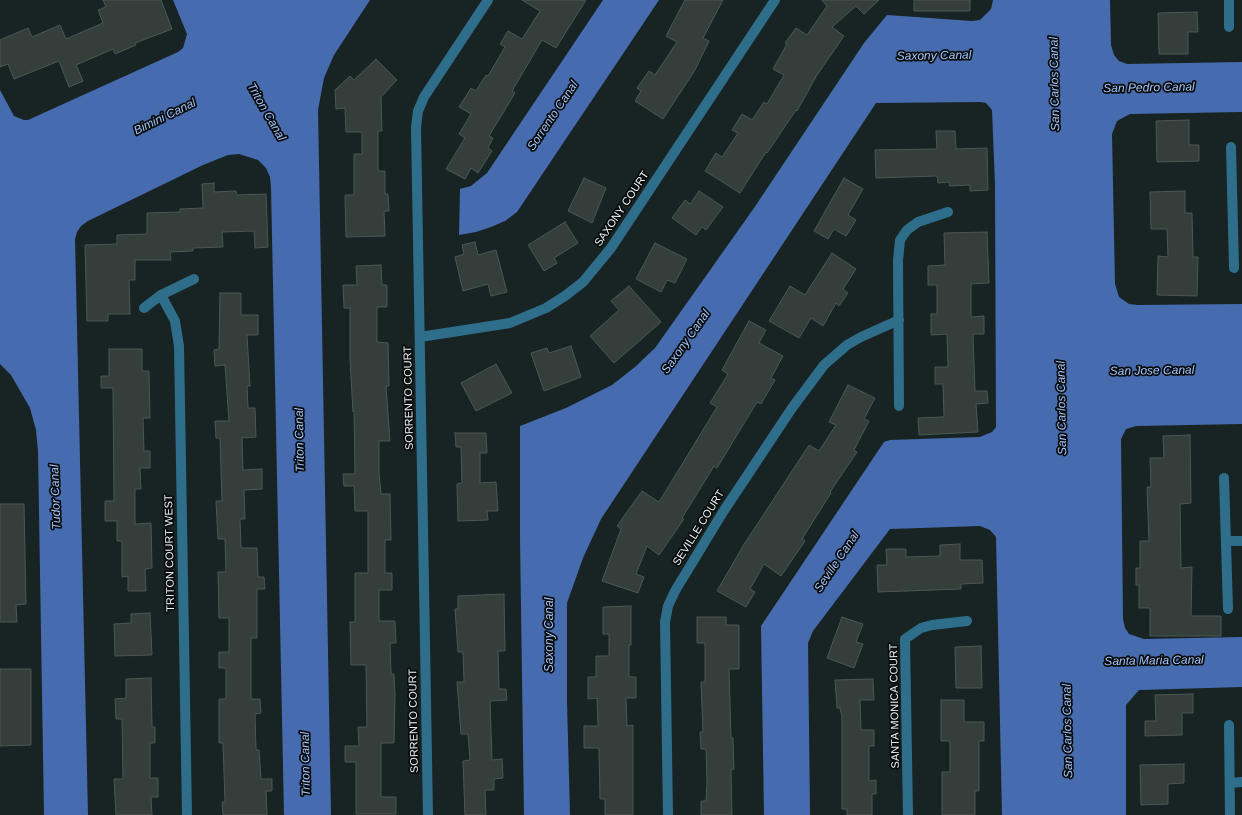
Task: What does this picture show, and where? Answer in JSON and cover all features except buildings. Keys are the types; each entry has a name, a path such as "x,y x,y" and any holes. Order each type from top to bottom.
{"street":[{"name":"SORRENTO COURT","path":"428,815 416,127 418,112 424,97 488,0"},
{"name":"SAXONY COURT","path":"420,337 510,323 546,308 565,296 582,282 611,248 775,0"},
{"path":"1229,0 1229,27"},
{"path":"1231,147 1238,208 1234,268"},
{"path":"899,406 898,260 900,240 907,230 918,222 948,212"},
{"path":"144,308 161,295 194,279"},
{"name":"TRITON COURT WEST","path":"161,295 175,321 179,346 187,815"},
{"name":"SEVILLE COURT","path":"668,815 665,622 668,606 675,591 723,512 792,408 824,365 834,355 856,340 899,320"},
{"path":"1224,478 1228,609"},
{"path":"1226,542 1242,541"},
{"name":"SANTA MONICA COURT","path":"908,815 905,639 921,628 932,625 967,622"},
{"path":"1229,725 1230,815"},
{"path":"1230,782 1242,782"}],"water":[{"path":"173,0 370,0 334,55 324,78 318,110 331,815 284,815 271,187 270,177 266,168 258,160 239,154 228,155 203,165 88,221 81,226 77,232 75,239 88,815 44,815 38,451 36,430 30,408 11,375 0,364 0,90 14,116 28,120 178,52 183,48 187,34"},
{"name":"Sorrento Canal","path":"603,0 659,0 517,212 505,221 491,227 476,232 459,235 460,189 471,186 487,173"},
{"path":"993,0 1110,0 1111,45 1114,55 1119,61 1127,64 1242,62 1242,112 1130,114 1117,121 1112,134 1115,284 1119,297 1129,304 1138,305 1242,304 1242,424 1136,426 1126,429 1121,439 1123,619 1125,628 1129,634 1144,639 1242,637 1242,687 1139,690 1126,705 1126,815 1002,815 996,537 990,530 980,526 890,529 813,631 808,643 810,815 764,815 761,626 884,442 890,440 980,437 992,432 996,427 995,184 992,110 986,103 981,102 876,103 601,519 583,558 567,603 567,702 570,815 524,815 520,426 566,408 612,385 635,367 655,348 754,208 864,43 887,15 972,21 980,20 991,9"}],"water label":[{"name":"Saxony Canal","path":"934,56"},
{"name":"San Carlos Canal","path":"1055,84"},
{"name":"San Pedro Canal","path":"1149,88"},
{"name":"Triton Canal","path":"266,112"},
{"name":"Bimini Canal","path":"165,117"},
{"name":"Saxony Canal","path":"686,342"},
{"name":"San Jose Canal","path":"1152,371"},
{"name":"San Carlos Canal","path":"1062,408"},
{"name":"Triton Canal","path":"300,440"},
{"name":"Tudor Canal","path":"56,497"},
{"name":"Seville Canal","path":"837,562"},
{"name":"Saxony Canal","path":"550,635"},
{"name":"Santa Maria Canal","path":"1154,661"},
{"name":"San Carlos Canal","path":"1068,731"},
{"name":"Triton Canal","path":"306,764"}]}
